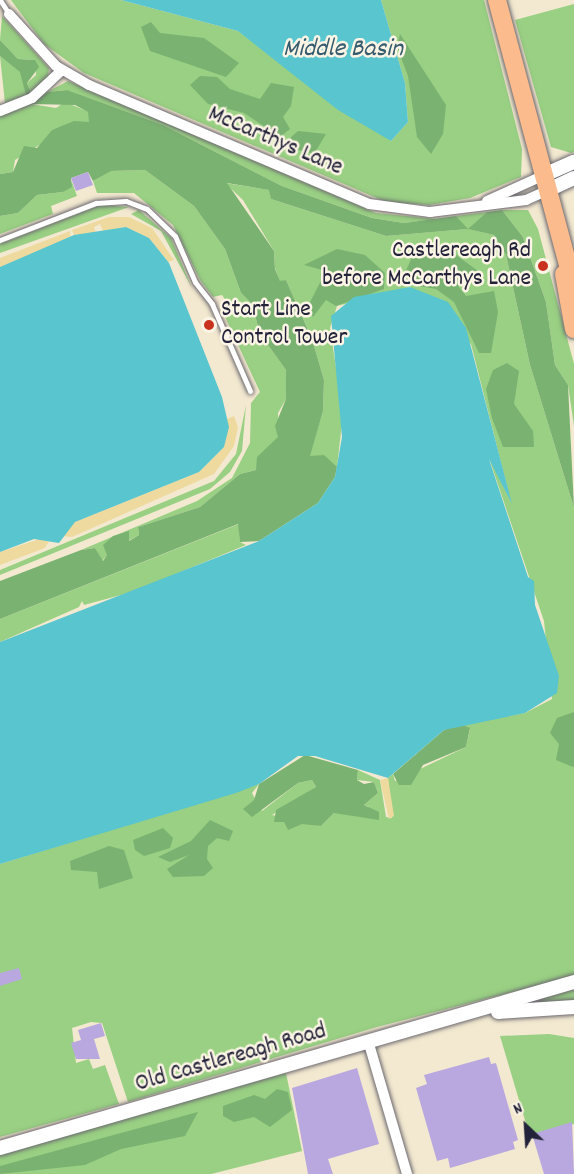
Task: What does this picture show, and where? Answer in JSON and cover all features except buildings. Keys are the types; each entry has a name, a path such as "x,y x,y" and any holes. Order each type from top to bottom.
{"main road":[{"path":"497,0 564,260 574,287"},
{"path":"564,260 574,329"}],"street":[{"name":"McCarthys Lane","path":"9,14 62,70 369,204 430,212 526,200 544,184"},
{"path":"0,111 32,98 62,70"},
{"path":"544,184 574,162"},
{"path":"544,184 574,178"},
{"name":"McCarthys Lane","path":"481,204 544,184"},
{"name":"Old Castlereagh Road","path":"0,1148 475,1014 574,982"},
{"name":"Old Castlereagh Road","path":"475,1014 574,1007"},
{"path":"369,1044 407,1174"}],"lane":[{"path":"1,3 9,14"},
{"path":"0,240 96,203 126,201 147,209 175,236 212,304 250,391"}],"green space":[{"path":"11,0 121,0 238,31 391,141 408,122 405,83 381,0 484,0 522,149 521,177 470,198 429,205 386,202 84,73 44,44"},
{"path":"574,4 574,152 571,153 551,147 515,20"},
{"path":"2,16 49,68 48,79 31,93 27,83 36,75 35,60 18,59 0,40"},
{"path":"151,22 160,33 204,38 239,63 226,77 150,51 141,27"},
{"path":"400,34 446,105 443,134 431,154 417,137 408,76 397,47"},
{"path":"0,40 18,59 35,60 39,67 27,83 31,93 26,96 20,72 0,56"},
{"path":"0,56 21,72 26,96 5,103"},
{"path":"200,76 217,77 230,89 260,99 271,83 294,87 291,106 283,117 290,129 280,137 244,113 208,104 190,85"},
{"path":"68,81 376,213 437,219 404,223 372,218 282,186 163,125 66,90 47,92"},
{"path":"67,90 163,125 282,186 372,218 404,223 456,216 468,229 386,236 271,199 269,190 227,183 274,251 275,269 280,281 286,280 312,339 324,380 323,411 310,456 324,455 337,467 335,477 318,503 259,541 240,542 238,524 0,619 0,581 81,550 95,548 103,561 107,555 103,545 113,536 129,531 129,541 139,535 138,527 200,507 240,474 256,470 257,457 278,437 275,426 286,399 286,370 260,334 252,304 241,293 225,249 194,206 145,170 111,171 93,181 88,172 71,178 72,187 63,192 37,195 18,213 0,216 0,174 13,172 24,146 37,148 52,130 74,121 89,122 88,112 75,105 31,104 47,92"},
{"path":"65,102 89,112 89,123 52,130 46,141 15,160 13,172 0,174 0,116 31,104 56,108"},
{"path":"298,131 326,134 314,154 292,148 289,139"},
{"path":"145,170 194,206 225,249 241,293 252,304 260,334 286,370 286,399 278,413 279,436 256,470 240,474 200,507 138,527 139,535 128,541 128,532 102,561 95,548 81,550 197,501 232,478 250,443 251,403 260,392 220,306 226,301 222,295 213,297 200,280 173,225 134,193 97,193 93,181 110,171"},
{"path":"72,182 77,196 51,206 53,214 0,234 0,216 18,213 37,195 63,192"},
{"path":"225,183 270,190 271,199 386,236 467,229 456,216 487,212 469,229 494,235 506,255 530,365 574,508 574,976 377,1027 128,1102 102,1023 91,1022 72,1028 76,1063 89,1059 93,1069 105,1065 119,1104 0,1137 0,864 259,784 252,793 262,811 298,783 312,780 316,787 272,815 321,826 334,813 369,807 364,805 378,793 374,782 357,780 358,770 380,780 386,817 392,818 388,778 393,774 395,781 466,747 470,729 460,724 525,713 552,699 544,621 486,449 511,502 471,344 410,287 337,306 330,328 343,414 337,467 309,457 323,411 324,380 312,339 286,280 280,282 275,268 274,251 243,200"},
{"path":"101,205 129,207 0,253 0,244"},
{"path":"139,210 171,238 192,288 161,231 131,214"},
{"path":"502,210 528,210 538,229 574,364 574,426 568,385 555,365 546,302 523,237"},
{"path":"502,210 523,237 546,302 555,365 568,385 574,508 530,365 506,255 494,235 468,229 487,212"},
{"path":"337,249 365,255 385,273 384,289 336,306 326,300 313,317 307,308 326,271 304,265"},
{"path":"452,252 478,271 458,286 466,296 494,291 498,312 491,353 479,353 454,302 436,289 407,284 405,273 412,257"},
{"path":"507,363 519,371 514,404 533,431 534,447 503,447 492,418 486,389 493,370"},
{"path":"246,405 242,451 230,472 210,489 0,575 0,570 214,481 236,454"},
{"path":"239,524 240,542 246,545 132,592 84,605 82,601 79,607 0,642 0,619"},
{"path":"574,712 573,767 556,760 559,744 550,733 557,718"},
{"path":"460,724 470,728 466,747 423,765 411,785 399,785 393,774 444,730"},
{"path":"305,755 358,770 357,780 364,784 374,782 378,793 364,805 379,812 379,820 334,813 321,826 302,824 288,830 284,822 274,822 276,810 316,787 312,780 298,783 252,817 243,809 254,800 259,784"},
{"path":"210,820 233,831 229,841 217,838 208,846 207,859 213,868 204,876 173,877 167,869 189,855 170,862 158,857 191,841"},
{"path":"163,828 173,838 170,848 144,856 135,850 133,840"},
{"path":"109,846 124,850 133,878 99,889 97,872 71,870 70,861"},
{"path":"574,987 574,1003 539,1004 538,995"},
{"path":"549,1034 574,1038 574,1124 530,1137 500,1036"},
{"path":"286,1073 302,1151 211,1174 0,1174 0,1154"},
{"path":"277,1089 288,1092 292,1110 270,1127 254,1117 234,1122 223,1116 223,1106 254,1095 265,1099"},
{"path":"198,1112 185,1136 121,1149 85,1165 0,1174 0,1166"}],"sand":[{"path":"109,217 129,217 152,228 174,260 168,262 149,238 126,227 103,231 100,224 94,227 96,233 74,235 72,230"},
{"path":"70,231 71,240 0,267 0,258"},
{"path":"234,416 238,427 234,446 214,474 72,537 61,536 75,522 199,472 224,447 227,419"},
{"path":"43,538 49,541 45,548 0,565 0,552"},
{"path":"388,778 394,816 389,819 380,780"}],"water":[{"name":"Middle Basin","path":"121,0 381,0 405,83 408,122 391,141 338,110 238,31"},
{"path":"126,227 149,238 169,263 222,397 229,427 224,447 199,472 75,522 59,543 34,539 0,552 0,267 74,235"},
{"path":"410,287 448,302 466,328 512,504 489,459 528,577 534,581 535,605 559,676 557,693 525,713 444,730 388,778 315,756 298,756 259,784 236,793 0,864 0,642 259,541 318,503 335,477 342,437 331,316 354,297"}],"place":[{"name":"Castlereagh Rd before McCarthys Lane","path":"543,266"},
{"name":"Start Line Control Tower","path":"209,325"}]}
